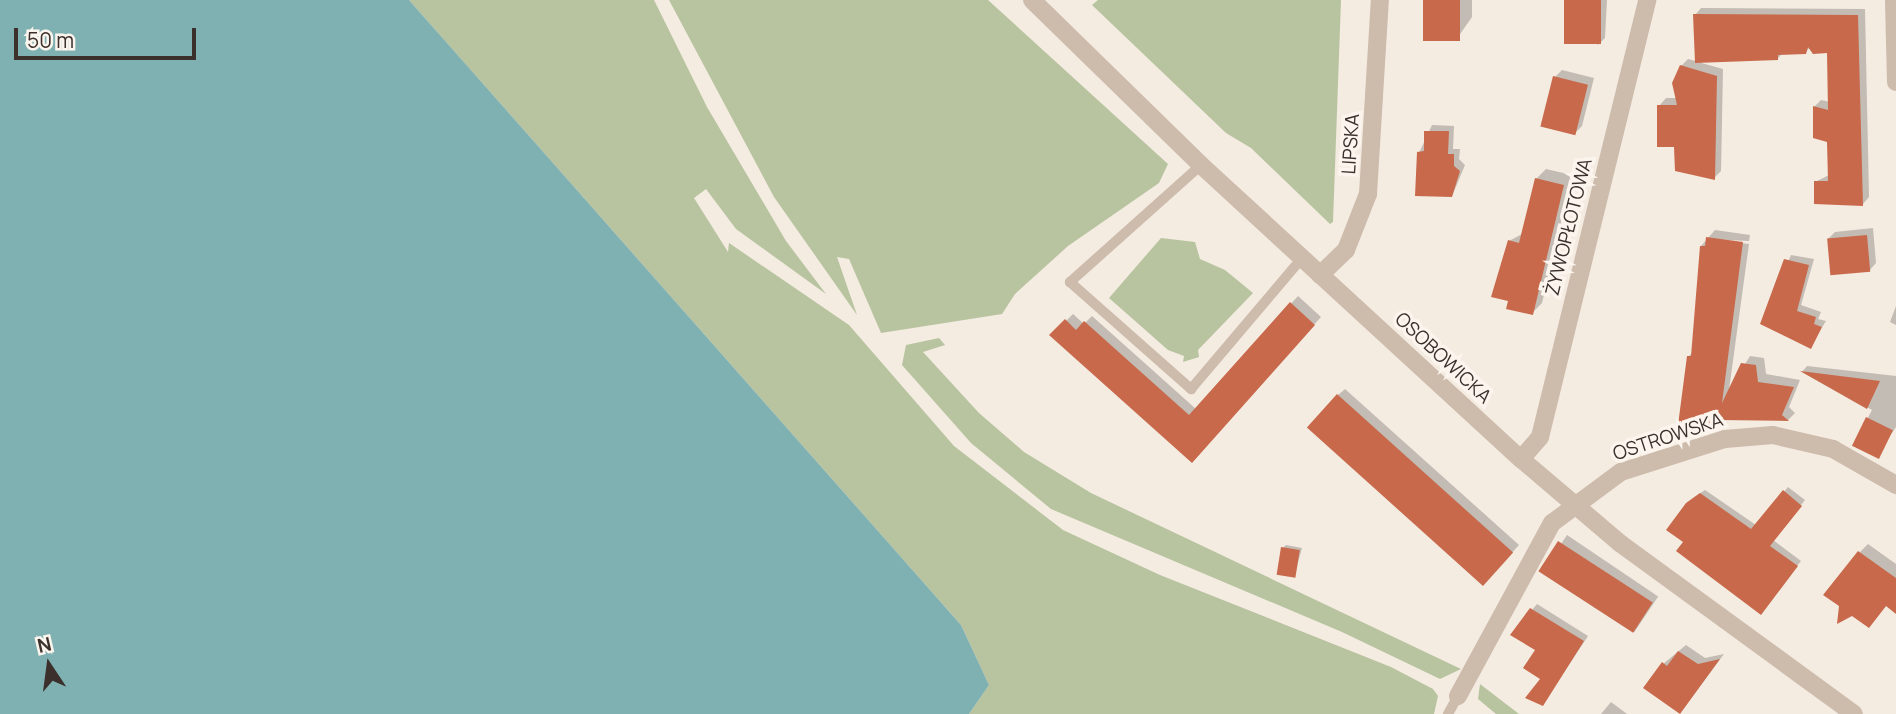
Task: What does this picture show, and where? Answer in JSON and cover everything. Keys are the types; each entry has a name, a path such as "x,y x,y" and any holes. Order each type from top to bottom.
{"street":[{"name":"OSOBOWICKA","path":"1032,0 1201,165 1521,459 1621,544 1853,714"},
{"name":"LIPSKA","path":"1320,275 1346,250 1368,194 1380,0"},
{"name":"ŻYWOPŁOTOWA","path":"1521,459 1539,437 1647,0"},
{"path":"1894,0 1896,82"},
{"name":"OSTROWSKA","path":"1458,696 1546,533 1575,503 1621,472 1704,444 1748,435 1792,437 1833,449 1896,485"}],"lane":[{"path":"1201,165 1070,282 1191,389 1302,258"},
{"path":"1448,714 1458,696"}],"green space":[{"path":"409,0 654,0 707,107 786,241 826,294 736,229 706,189 694,198 728,252 729,243 849,325 954,446 1063,530 1160,575 1391,667 1433,689 1438,696 1434,714 969,714 989,685 961,625"},
{"path":"669,0 988,0 1168,164 1159,183 1068,246 1015,294 1002,314 881,333 849,259 837,257 857,315 774,197"},
{"path":"1098,0 1341,0 1333,222 1330,224 1251,148 1226,133 1092,5"},
{"path":"1161,238 1195,242 1200,259 1225,270 1253,293 1198,350 1199,357 1183,362 1184,356 1168,350 1109,298"},
{"path":"939,338 945,345 923,352 979,413 1024,452 1091,493 1461,669 1440,679 1342,632 1051,509 971,443 902,365 906,345"},
{"path":"1480,684 1519,714 1496,714 1478,699"}],"water":[{"path":"0,0 409,0 961,625 989,685 969,714 0,714"}],"building":[{"path":"1423,0 1460,0 1460,41 1423,41"},
{"path":"1564,0 1601,0 1601,44 1564,44"},
{"path":"1693,14 1858,15 1863,206 1814,204 1814,181 1828,181 1827,142 1813,138 1813,106 1828,110 1827,53 1813,54 1808,47 1806,54 1778,55 1778,60 1695,63"},
{"path":"1680,65 1717,76 1715,180 1675,171 1674,147 1657,147 1657,105 1677,105 1672,83"},
{"path":"1553,76 1588,85 1575,135 1540,126"},
{"path":"1424,131 1449,131 1448,154 1454,154 1454,166 1460,171 1452,197 1415,196 1417,152 1424,151"},
{"path":"1535,178 1564,185 1533,315 1506,309 1508,301 1491,297 1508,240 1519,243"},
{"path":"1867,235 1870,272 1830,275 1827,238"},
{"path":"1706,237 1743,242 1722,403 1741,363 1756,365 1758,382 1794,387 1782,415 1789,421 1720,420 1684,436 1678,425 1687,356 1691,356 1700,246 1705,246"},
{"path":"1784,259 1809,265 1797,311 1816,317 1814,324 1822,327 1811,349 1760,324"},
{"path":"1290,302 1315,325 1192,463 1049,335 1065,319 1076,330 1084,321 1189,415"},
{"path":"1800,371 1880,381 1867,409"},
{"path":"1337,394 1513,553 1483,586 1307,427"},
{"path":"1866,417 1893,430 1879,459 1852,446"},
{"path":"1783,490 1802,506 1770,546 1798,566 1761,615 1676,551 1683,542 1666,530 1686,503 1700,493 1751,529"},
{"path":"1558,541 1653,603 1633,633 1538,571"},
{"path":"1281,547 1300,550 1295,578 1277,575"},
{"path":"1858,551 1896,578 1896,614 1886,606 1869,628 1852,616 1837,624 1839,606 1823,595"},
{"path":"1530,608 1584,641 1543,706 1525,698 1540,679 1523,668 1535,650 1510,635"},
{"path":"1678,651 1698,664 1720,659 1680,714 1643,688 1662,662 1667,666"}]}
